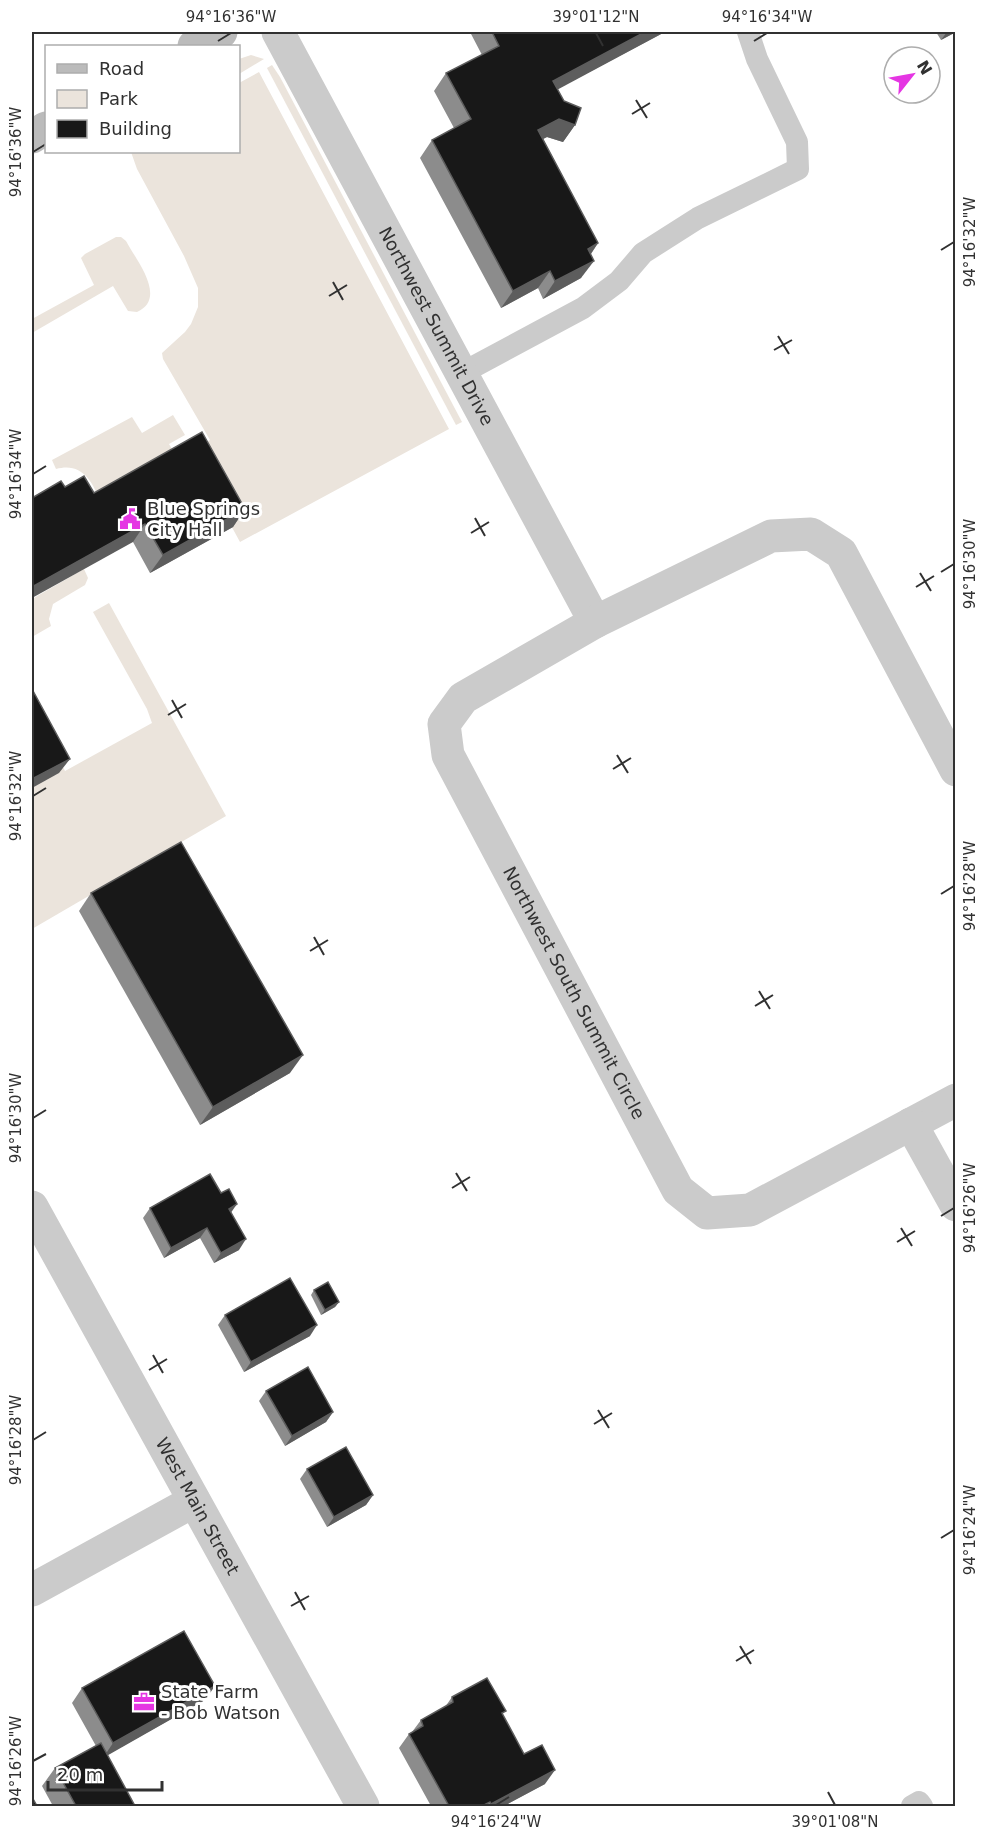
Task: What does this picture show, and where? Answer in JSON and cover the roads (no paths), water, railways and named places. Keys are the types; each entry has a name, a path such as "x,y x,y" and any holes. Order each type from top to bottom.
{"street":[{"path":"196,45 221,32"},
{"name":"Northwest Summit Drive","path":"278,32 596,622"},
{"path":"32,137 45,129"},
{"name":"Northwest South Summit Circle","path":"956,770 841,554 811,534 771,536 596,622 463,698 444,724 448,755 678,1190 707,1213 750,1210 956,1100"},
{"path":"911,1125 956,1205"},
{"name":"West Main Street","path":"32,1207 363,1806"},
{"path":"32,1590 194,1501"}],"lane":[{"path":"462,374 583,308 619,281 643,253 698,218 798,169 797,142 757,59 748,32"},
{"path":"912,1806 920,1802 922,1806"}],"place":[{"name":"Blue Springs City Hall","path":"130,519"},
{"name":"State Farm - Bob Watson","path":"144,1702"}]}
